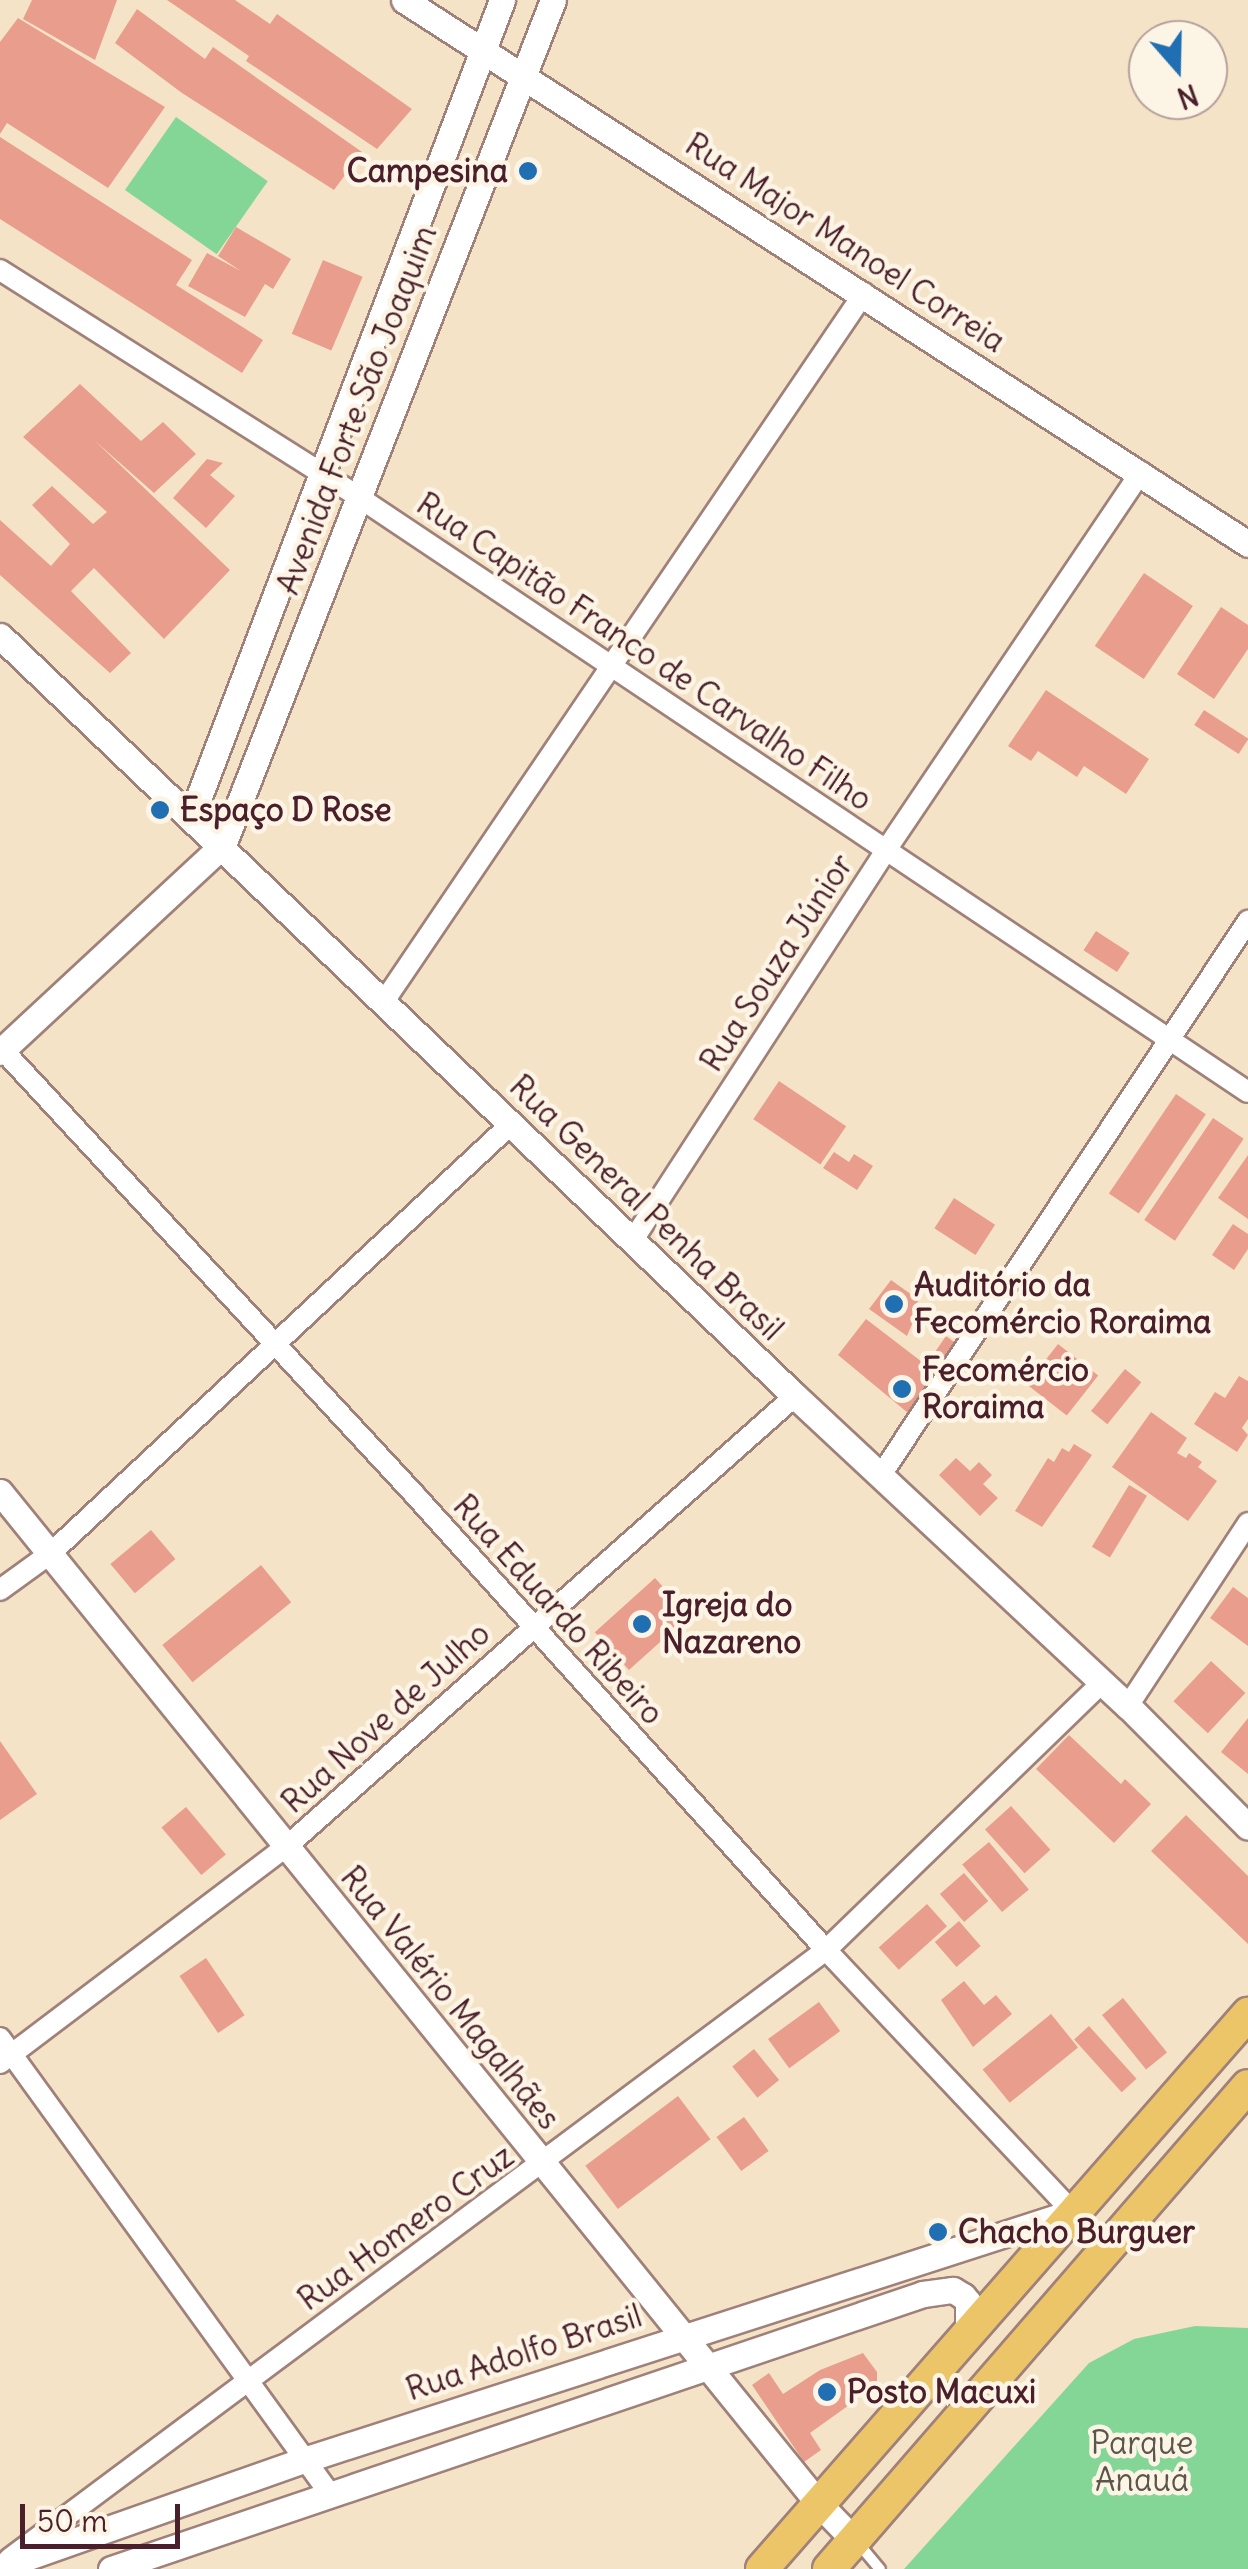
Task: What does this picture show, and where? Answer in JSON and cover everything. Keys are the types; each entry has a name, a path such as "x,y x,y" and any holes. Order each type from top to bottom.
{"main road":[{"path":"762,2569 1248,2014"},
{"path":"829,2569 1248,2086"}],"street":[{"name":"Rua Major Manoel Correia","path":"404,0 1248,544"},
{"name":"Avenida Forte São Joaquim","path":"192,815 502,0"},
{"name":"Avenida Forte São Joaquim","path":"222,844 553,0"},
{"name":"Rua Capitão Franco de Carvalho Filho","path":"0,270 360,498 1248,1092"},
{"path":"385,1000 864,294"},
{"name":"Rua Souza Júnior","path":"633,1240 886,850 1140,472"},
{"name":"Rua General Penha Brasil","path":"0,636 192,815 795,1396 1128,1706 1248,1827"},
{"path":"1,1050 222,844"},
{"path":"881,1475 1248,921"},
{"name":"Rua Eduardo Ribeiro","path":"1,1050 278,1346 826,1950 1073,2212"},
{"path":"0,1590 51,1553 278,1346 511,1124"},
{"name":"Rua Nove de Julho","path":"4,2052 286,1847 795,1396"},
{"name":"Rua Valério Magalhães","path":"0,1492 819,2504 854,2540"},
{"path":"1128,1706 1248,1522"},
{"name":"Rua Homero Cruz","path":"0,2566 826,1950 1102,1683"},
{"path":"4,2052 250,2380 330,2494"},
{"name":"Rua Adolfo Brasil","path":"0,2566 307,2459 1073,2212"},
{"path":"111,2569 143,2564 330,2494 707,2364 938,2291 953,2290 968,2302 968,2334"}],"lane":[{"path":"854,2540 880,2569"}],"green space":[{"path":"176,117 268,181 217,254 125,190"},
{"name":"Parque Anauá","path":"1195,2326 1248,2328 1248,2569 904,2569 1089,2363 1134,2339"}],"building":[{"path":"32,0 117,0 95,60 23,19"},
{"path":"167,0 235,0 270,24 277,14 412,109 377,149 246,61 249,56"},
{"path":"137,9 205,59 213,47 362,152 334,190 182,93 115,43"},
{"path":"18,18 165,107 108,188 7,123 0,134 0,42"},
{"path":"0,137 192,260 176,285 263,340 242,373 0,219"},
{"path":"236,227 291,259 273,289 265,284 245,317 188,286 207,253 241,271 218,256"},
{"path":"323,260 363,277 331,350 292,334"},
{"path":"80,384 141,441 163,422 196,454 154,493 94,440 230,570 164,639 94,568 71,591 131,653 110,673 0,575 0,520 51,566 70,544 32,505 52,486 93,524 107,512 23,437"},
{"path":"207,459 223,463 210,475 235,496 206,528 173,498"},
{"path":"1144,573 1193,606 1144,679 1095,646"},
{"path":"1221,607 1248,625 1248,649 1214,699 1177,674"},
{"path":"1046,690 1149,759 1126,794 1084,766 1077,777 1038,751 1031,761 1008,746"},
{"path":"1204,710 1248,739 1239,754 1194,725"},
{"path":"1096,931 1130,953 1117,972 1083,950"},
{"path":"779,1081 846,1126 820,1164 753,1119"},
{"path":"1176,1094 1206,1114 1139,1214 1109,1193"},
{"path":"1213,1118 1244,1139 1175,1241 1144,1220"},
{"path":"834,1152 849,1162 854,1154 873,1166 857,1190 823,1168"},
{"path":"1248,1155 1248,1219 1218,1198"},
{"path":"954,1198 995,1225 975,1255 934,1228"},
{"path":"1233,1224 1248,1234 1248,1249 1234,1270 1212,1255"},
{"name":"Auditório da Fecomércio Roraima","path":"891,1280 919,1300 912,1309 917,1313 907,1336 869,1309"},
{"name":"Fecomércio Roraima","path":"866,1319 926,1365 946,1336 957,1344 908,1413 838,1355"},
{"path":"1058,1344 1098,1375 1067,1416 1027,1384"},
{"path":"1125,1369 1141,1382 1107,1424 1091,1411"},
{"path":"1239,1376 1248,1381 1248,1419 1242,1428 1248,1435 1237,1452 1194,1424 1215,1392 1225,1398"},
{"path":"1151,1412 1187,1438 1177,1453 1186,1458 1189,1453 1202,1462 1198,1467 1217,1481 1188,1521 1112,1467"},
{"path":"1074,1444 1092,1455 1042,1527 1015,1511 1048,1458 1054,1462 1062,1448 1069,1452"},
{"path":"956,1458 970,1471 979,1462 992,1475 983,1484 998,1498 980,1516 939,1475"},
{"path":"1129,1485 1147,1496 1110,1558 1092,1547"},
{"path":"151,1530 175,1559 135,1593 110,1564"},
{"path":"261,1565 291,1602 193,1682 162,1645"},
{"name":"Igreja do Nazareno","path":"655,1578 689,1616 629,1670 595,1632"},
{"path":"1233,1587 1248,1598 1248,1646 1210,1618"},
{"path":"1211,1661 1245,1693 1208,1733 1173,1701"},
{"path":"1248,1718 1248,1774 1221,1752"},
{"path":"1069,1735 1121,1784 1125,1779 1151,1804 1114,1843 1036,1769"},
{"path":"0,1741 37,1794 0,1820"},
{"path":"1011,1806 1050,1850 1024,1873 985,1829"},
{"path":"186,1807 226,1854 201,1875 161,1828"},
{"path":"1186,1815 1248,1876 1248,1944 1151,1851"},
{"path":"989,1842 1029,1889 1002,1912 962,1864"},
{"path":"964,1873 988,1901 964,1922 940,1894"},
{"path":"927,1904 947,1926 899,1970 879,1947"},
{"path":"959,1921 981,1946 956,1967 935,1942"},
{"path":"206,1958 245,2015 218,2033 179,1976"},
{"path":"964,1981 984,2005 996,1995 1012,2014 973,2047 941,2000"},
{"path":"1123,1998 1167,2052 1146,2069 1102,2015"},
{"path":"819,2002 840,2031 789,2068 768,2039"},
{"path":"1051,2014 1078,2047 1010,2103 983,2069"},
{"path":"1089,2026 1137,2079 1122,2092 1074,2039"},
{"path":"754,2049 779,2080 757,2098 732,2067"},
{"path":"678,2096 710,2139 618,2209 585,2166"},
{"path":"744,2117 769,2151 741,2171 716,2137"},
{"name":"Posto Macuxi","path":"863,2353 877,2372 877,2385 810,2433 821,2450 804,2462 752,2385 769,2373 783,2394 820,2370"}],"place":[{"name":"Campesina","path":"528,171"},
{"name":"Espaço D Rose","path":"160,810"},
{"name":"Auditório da Fecomércio Roraima","path":"894,1304"},
{"name":"Fecomércio Roraima","path":"902,1389"},
{"name":"Igreja do Nazareno","path":"642,1624"},
{"name":"Chacho Burguer","path":"938,2232"},
{"name":"Posto Macuxi","path":"827,2392"}]}
